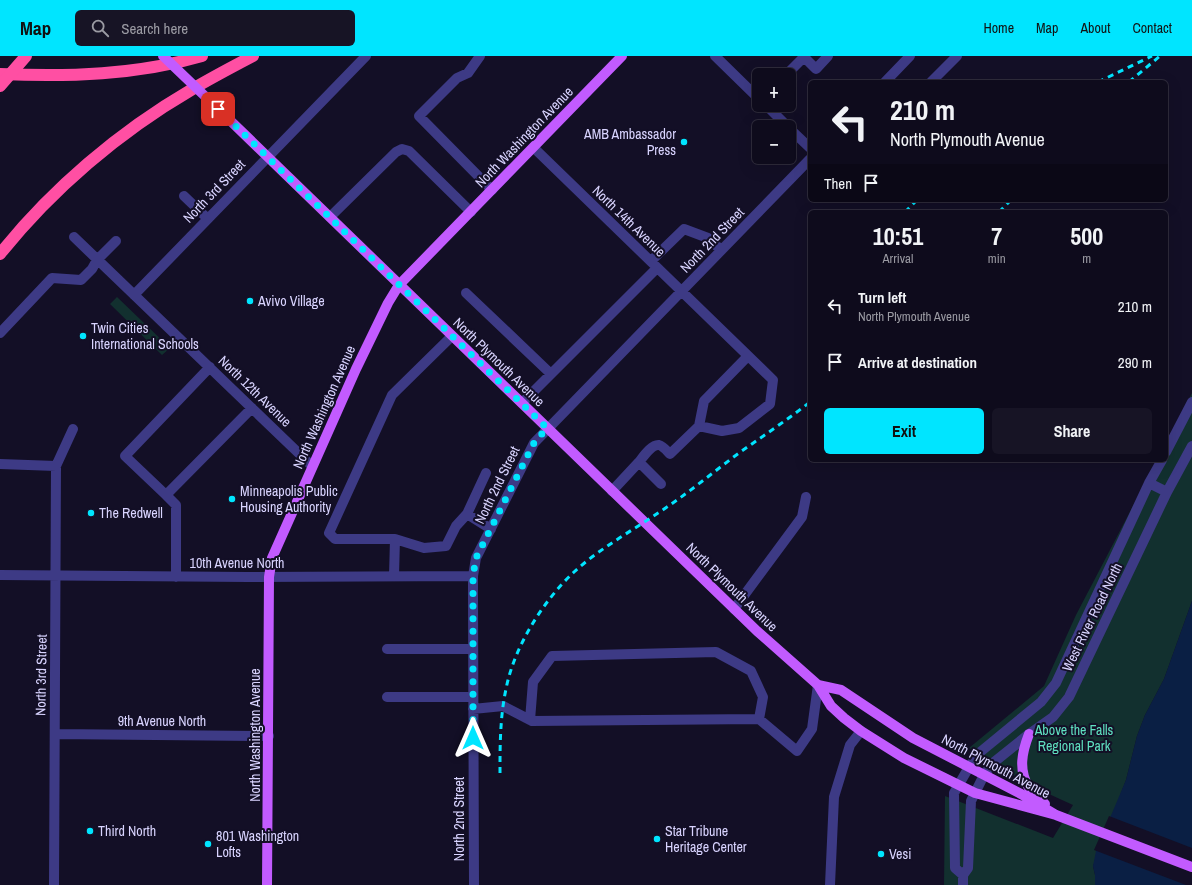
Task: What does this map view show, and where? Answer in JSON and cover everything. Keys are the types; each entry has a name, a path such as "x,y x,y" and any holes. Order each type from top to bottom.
{"highway":[{"path":"0,86 26,56"},
{"path":"0,74 50,76 106,73 157,67 202,56"},
{"path":"0,254 49,200 99,155 168,104 253,56"}],"main road":[{"name":"North Plymouth Avenue","path":"163,56 734,609 818,685 831,706 861,731 904,758 959,785 975,792 1056,815"},
{"name":"North Washington Avenue","path":"267,885 269,577 272,558 356,369 388,303 399,285 534,148 618,57"},
{"name":"North Plymouth Avenue","path":"818,685 841,690 913,738 1056,815 1192,867"},
{"path":"1029,734 1023,749 1023,775 1030,789 1056,815"}],"street":[{"name":"North 3rd Street","path":"134,294 366,56"},
{"path":"480,56 468,73 457,78 419,116 492,190"},
{"path":"715,56 752,91"},
{"path":"792,68 803,56 816,69 828,56"},
{"path":"887,80 910,56"},
{"path":"933,80 957,56"},
{"path":"773,112 782,120"},
{"path":"796,134 808,146"},
{"name":"North 14th Avenue","path":"534,148 773,380 770,404 739,428 722,431 699,426"},
{"path":"330,217 396,152 402,150 409,151 471,212"},
{"name":"North 2nd Street","path":"474,885 473,576 476,558 534,443 808,161"},
{"path":"184,196 207,218"},
{"path":"522,403 654,264 684,229 708,238 721,250"},
{"name":"North 12th Avenue","path":"74,237 312,466"},
{"path":"0,333 52,278 80,280 92,269 98,260 116,241"},
{"path":"466,293 551,374"},
{"path":"452,336 392,395 329,533 335,539 395,539 424,548 446,546 456,526 467,514 486,474"},
{"path":"612,491 654,446 662,446 670,454 699,426 704,401 748,356"},
{"path":"176,577 176,505 125,456 210,367"},
{"path":"1168,448 1192,402"},
{"path":"166,495 252,408"},
{"path":"0,464 56,466 73,429"},
{"name":"West River Road North","path":"963,880 968,868 971,801 975,792 984,775 993,763 1053,717 1069,697 1167,492 1192,446"},
{"path":"639,462 661,484"},
{"name":"West River Road North","path":"963,880 955,868 954,793 979,753 1041,702 1056,683 1149,483 1161,462"},
{"name":"North 3rd Street","path":"54,885 56,466"},
{"path":"1149,483 1167,492"},
{"path":"734,609 802,517 806,497"},
{"path":"467,514 491,529"},
{"path":"394,576 395,539"},
{"name":"10th Avenue North","path":"0,575 176,577 473,576"},
{"path":"1085,621 1102,628"},
{"path":"387,650 473,649"},
{"path":"530,720 533,682 552,656 716,652 750,671 763,697 759,719"},
{"path":"473,709 503,706 530,720 759,719 797,751 812,729 818,685"},
{"path":"388,697 473,697"},
{"path":"830,885 834,797 850,745 861,731"},
{"name":"9th Avenue North","path":"55,734 269,736"}],"green space":[{"path":"117,297 170,348 162,355 110,304"},
{"name":"Above the Falls Regional Park","path":"1192,393 1192,601 1164,679 1145,715 1137,736 1126,780 1093,866 1095,885 944,885 945,796 1053,838 1073,805 1027,784 969,748 1044,686 1076,615 1156,462 1168,462 1168,439"}],"water":[{"path":"1192,601 1192,885 1095,885 1093,866 1096,851 1126,780 1137,736 1145,715 1164,679"}],"pier":[{"path":"1109,816 1192,848 1192,885 1186,885 1094,850"}],"railway":[{"path":"1102,80 1152,56"},
{"path":"1131,80 1160,56"},
{"path":"907,210 915,202"},
{"path":"1001,210 1009,202"},
{"path":"500,773 501,720 510,673 531,626 551,597 574,572 594,556 679,499 739,453 808,404"}],"place":[{"name":"AMB Ambassador Press","path":"684,142"},
{"name":"Avivo Village","path":"250,301"},
{"name":"Twin Cities International Schools","path":"83,336"},
{"name":"Minneapolis Public Housing Authority","path":"232,499"},
{"name":"The Redwell","path":"91,513"},
{"name":"Third North","path":"90,831"},
{"name":"Star Tribune Heritage Center","path":"657,839"},
{"name":"801 Washington Lofts","path":"208,844"},
{"name":"Vesi","path":"881,854"}],"route":[{"path":"218,109 547,428 534,443 476,558 473,576 473,738"}]}
